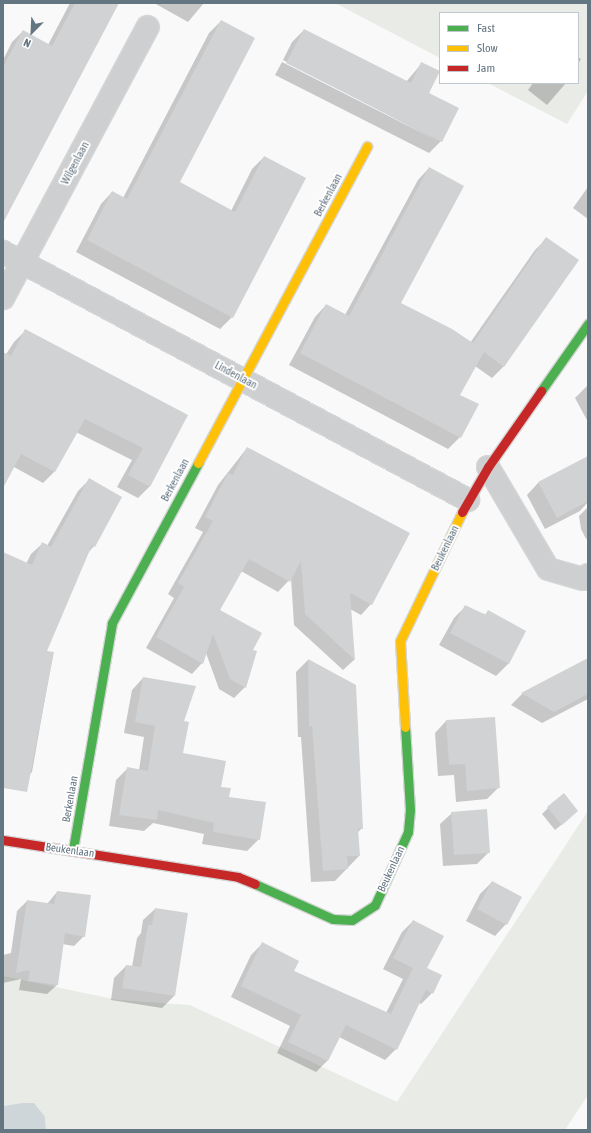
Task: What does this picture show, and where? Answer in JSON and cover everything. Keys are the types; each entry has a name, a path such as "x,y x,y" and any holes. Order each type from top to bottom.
{"street":[{"name":"Wilgenlaan","path":"3,298 148,27"},
{"name":"Berkenlaan","path":"73,849 112,623 244,379 367,146"},
{"name":"Lindenlaan","path":"3,252 244,379 468,500"},
{"name":"Beukenlaan","path":"3,840 73,849 238,877 333,919 352,920 374,905 408,832 410,810 400,641 468,500 488,467 588,324"},
{"path":"488,467 548,569 583,579 588,576"}],"shaded area":[{"path":"335,3 588,3 588,91 567,124 490,84 579,84 579,12 439,12 439,57"},
{"path":"588,811 588,1095 565,1130 46,1130 45,1117 22,1103 3,1106 3,976 118,1000 190,1005 397,1102"},
{"path":"34,1103 45,1117 46,1130 3,1130 3,1106"}],"building":[{"path":"75,3 119,3 3,223 3,67 23,30 52,46"},
{"path":"221,20 255,38 180,182 235,212 264,156 306,178 233,318 87,240 112,191 127,199"},
{"path":"304,29 411,83 421,62 439,71 429,93 459,108 442,142 286,63"},
{"path":"429,167 464,186 401,303 452,329 473,343 546,237 579,260 504,367 484,352 460,395 479,404 461,438 300,353 326,304 349,316"},
{"path":"25,329 188,415 150,487 128,475 143,448 85,419 55,472 21,454 3,488 3,352 11,356"},
{"path":"247,447 410,533 372,605 350,593 355,660 305,614 301,561 290,582 249,559 220,610 262,633 253,650 257,651 246,688 230,679 213,634 203,664 156,637 184,587 178,583 213,521 205,517 228,473 233,475"},
{"path":"588,456 588,501 557,518 538,482"},
{"path":"89,478 122,497 95,547 92,545 47,651 54,652 27,792 3,788 3,552 32,565 42,542 51,547"},
{"path":"465,605 485,615 488,610 526,631 509,664 450,633"},
{"path":"588,658 588,694 554,712 521,693"},
{"path":"308,659 356,685 363,829 358,828 360,856 347,856 348,869 323,871 312,726 309,726"},
{"path":"143,677 196,686 184,721 189,722 183,753 226,761 221,787 231,788 229,797 266,802 260,840 213,832 214,823 158,810 157,820 119,815 127,767 148,771 155,726 135,722"},
{"path":"495,717 500,788 467,791 465,764 449,765 446,720"},
{"path":"564,793 578,811 562,825 547,807"},
{"path":"487,809 490,853 454,855 451,812"},
{"path":"492,881 522,897 507,925 477,909"},
{"path":"57,891 91,895 85,937 65,933 58,985 28,981 30,970 16,973 27,900 54,904"},
{"path":"155,908 188,913 175,996 122,988 126,965 141,967 148,925 152,925"},
{"path":"413,920 444,936 427,968 442,975 433,994 426,990 397,1050 346,1025 328,1061 288,1042 301,1015 241,986 262,942 299,961 294,971 391,1014 413,968 393,958"}],"traffic: fast":[{"path":"541,391 588,324"},
{"path":"73,849 112,623 198,463"},
{"path":"255,884 333,919 352,920 375,905 408,832 410,810 405,727"}],"traffic: slow":[{"path":"198,463 367,146"},
{"path":"405,727 400,641 462,512"}],"traffic: jam":[{"path":"462,512 488,467 541,391"},
{"path":"3,840 238,877 255,884"}]}
